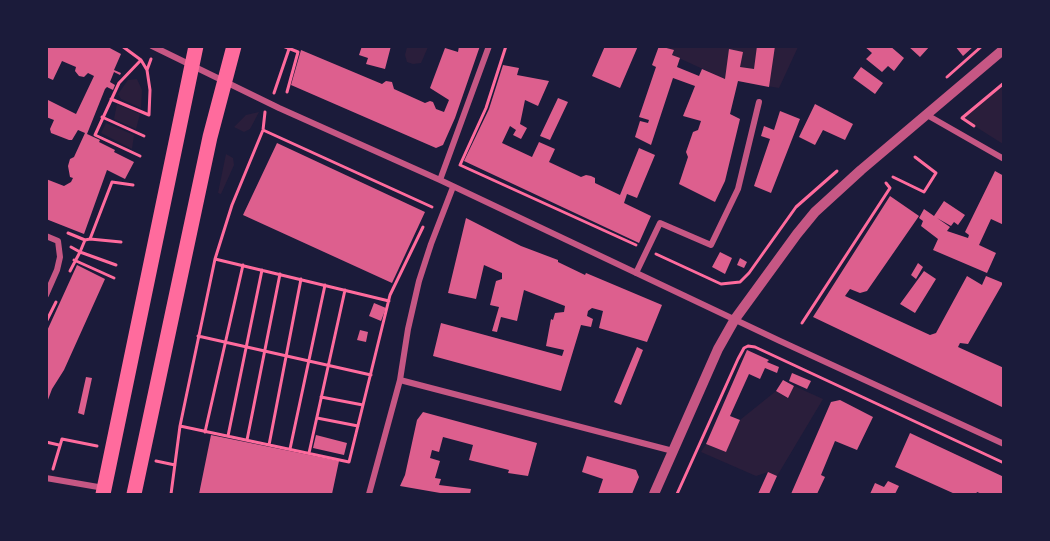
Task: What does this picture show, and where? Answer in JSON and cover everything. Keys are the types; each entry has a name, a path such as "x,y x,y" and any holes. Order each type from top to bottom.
{"main road":[{"path":"104,491 196,46"},
{"path":"134,495 210,137 234,46"}],"street":[{"path":"440,180 489,46"},
{"path":"154,47 224,82 440,180 1004,444"},
{"path":"654,495 718,349 735,319 796,234 815,212 861,170 1004,49"},
{"path":"636,273 660,224 711,245 738,189 759,102"},
{"path":"927,115 1004,159"},
{"path":"369,495 400,380 414,299 431,244 453,187"},
{"path":"46,236 58,241 60,257 46,295"},
{"path":"400,380 673,451"},
{"path":"46,478 104,491"}],"path":[{"path":"111,99 149,116 150,90 147,70 141,60 122,46"},
{"path":"283,46 298,52 287,92"},
{"path":"506,46 486,108 460,165 699,274"},
{"path":"147,70 154,47"},
{"path":"171,495 180,426 215,259 232,205 263,130 264,113 290,48"},
{"path":"140,156 94,135 119,83 141,60"},
{"path":"962,118 1004,83"},
{"path":"102,117 144,136"},
{"path":"263,130 432,207"},
{"path":"893,177 924,192 936,173 915,157"},
{"path":"90,239 112,182 133,185"},
{"path":"802,323 891,188 886,183"},
{"path":"180,426 349,462 389,301 423,227"},
{"path":"66,281 85,240 121,242"},
{"path":"58,241 116,265"},
{"path":"60,257 114,278"},
{"path":"215,259 389,301"},
{"path":"205,432 243,265"},
{"path":"228,436 262,270"},
{"path":"248,441 280,274"},
{"path":"269,445 301,279"},
{"path":"290,449 325,285"},
{"path":"309,453 345,290"},
{"path":"46,322 56,302"},
{"path":"198,336 371,375"},
{"path":"677,495 738,359 744,348 748,346 755,347 1004,464"},
{"path":"321,397 363,405"},
{"path":"317,418 358,426"},
{"path":"53,466 62,439 88,444"},
{"path":"46,442 60,445"},
{"path":"160,462 175,465"}],"shaded area":[{"path":"407,47 428,47 421,63 407,62 405,55"},
{"path":"664,47 798,47 779,88 725,79 672,55 673,50"},
{"path":"137,79 142,90 141,108 121,99 118,94 128,80"},
{"path":"1003,83 1003,144 962,118"},
{"path":"117,104 140,114 136,129 114,119"},
{"path":"259,112 250,129 244,132 234,127 246,115"},
{"path":"106,123 134,135 132,149 101,133"},
{"path":"226,154 233,158 234,165 221,194 218,193"},
{"path":"794,386 823,399 777,476 768,472 756,476 701,452 706,444 726,452 740,420 776,391 787,398"}],"building":[{"path":"46,46 106,46 121,54 114,70 121,73 120,75 114,72 110,82 115,85 113,90 107,87 105,89 87,134 134,162 125,179 107,170 84,234 46,219 46,179 64,186 71,182 73,178 70,177 68,166 70,159 74,157 85,133 78,130 72,140 69,140 51,133 50,129 54,120 46,117 46,99 76,114 94,76 88,73 84,77 79,76 75,71 76,67 62,61 53,80 46,77"},
{"path":"362,46 391,46 385,69 366,64 368,58 359,55"},
{"path":"459,46 480,46 455,118 443,145 436,148 291,85 301,50 382,84 386,81 392,82 394,89 425,103 433,102 436,109 444,112 449,100 430,88 445,48 458,52"},
{"path":"605,46 638,46 620,88 592,76"},
{"path":"659,46 674,50 672,55 680,58 677,67 699,76 702,69 725,79 729,49 743,52 740,67 754,69 757,46 775,46 769,87 738,81 730,114 740,119 725,181 715,202 679,184 688,157 686,152 693,132 698,130 701,121 683,116 695,86 673,78 651,145 635,137 640,121 648,123 649,120 639,117 656,67 652,65"},
{"path":"864,46 890,46 904,58 894,71 888,66 882,72 866,59 872,53"},
{"path":"908,46 930,46 920,57"},
{"path":"955,46 974,46 963,56"},
{"path":"503,65 519,68 517,75 549,81 538,106 525,100 520,124 527,128 521,139 513,135 516,130 510,126 502,143 532,157 539,142 555,149 549,162 581,177 591,176 595,178 595,183 620,195 639,148 655,155 637,198 627,194 624,203 651,216 639,243 464,161 489,109"},
{"path":"861,67 883,83 875,94 853,78"},
{"path":"558,98 568,102 550,140 540,136"},
{"path":"815,104 853,124 845,140 823,130 815,145 799,137"},
{"path":"780,111 800,119 771,193 754,186 770,139 761,136 764,126 774,130"},
{"path":"277,143 425,212 392,283 243,215"},
{"path":"995,171 1004,176 1004,225 991,219 979,245 996,253 987,273 933,250 938,239 921,226 923,221 919,218 924,209 934,216 944,201 965,215 958,225 954,222 951,226 937,218 950,227 947,231 968,238 969,235 965,232"},
{"path":"890,196 919,216 867,291 860,293 850,289 845,296 930,335 936,333 967,276 982,285 986,276 1003,283 968,344 960,343 958,347 1004,368 1004,408 813,317"},
{"path":"466,218 521,246 558,260 585,275 586,273 662,305 647,342 599,328 603,311 592,308 588,311 587,316 593,319 591,327 581,325 561,391 433,356 441,323 562,356 564,350 546,346 551,319 553,320 555,313 564,312 565,306 524,290 517,321 501,317 497,332 492,331 499,307 490,305 496,281 502,279 502,273 484,265 476,299 448,293"},
{"path":"720,252 732,258 725,274 712,267"},
{"path":"740,258 747,262 744,268 737,265"},
{"path":"918,263 923,267 916,279 911,275"},
{"path":"77,265 105,279 46,405 46,333"},
{"path":"924,271 936,279 915,313 900,304"},
{"path":"374,303 386,308 381,321 369,316"},
{"path":"360,330 368,332 366,342 357,340"},
{"path":"637,347 643,350 621,405 614,402"},
{"path":"747,350 779,367 777,373 765,368 760,379 749,374 730,416 740,420 726,452 706,444"},
{"path":"792,373 811,381 807,389 789,381"},
{"path":"86,377 92,378 84,415 78,413"},
{"path":"783,380 794,386 788,398 776,391"},
{"path":"840,400 873,417 857,450 835,441 821,475 825,477 817,494 791,494 831,402"},
{"path":"423,412 537,443 528,476 508,473 509,470 469,460 473,445 443,437 439,452 432,450 430,458 440,461 435,478 441,479 439,485 471,489 470,494 446,494 400,486 405,475 417,420"},
{"path":"910,433 1004,477 1004,494 977,492 976,494 955,494 895,467"},
{"path":"211,435 339,461 332,494 199,494"},
{"path":"316,435 347,443 344,455 313,448"},
{"path":"587,456 636,470 639,477 632,494 598,494 603,479 582,472"},
{"path":"768,472 777,476 769,494 758,494"},
{"path":"888,481 899,486 895,494 870,494 875,483 884,487"}]}
